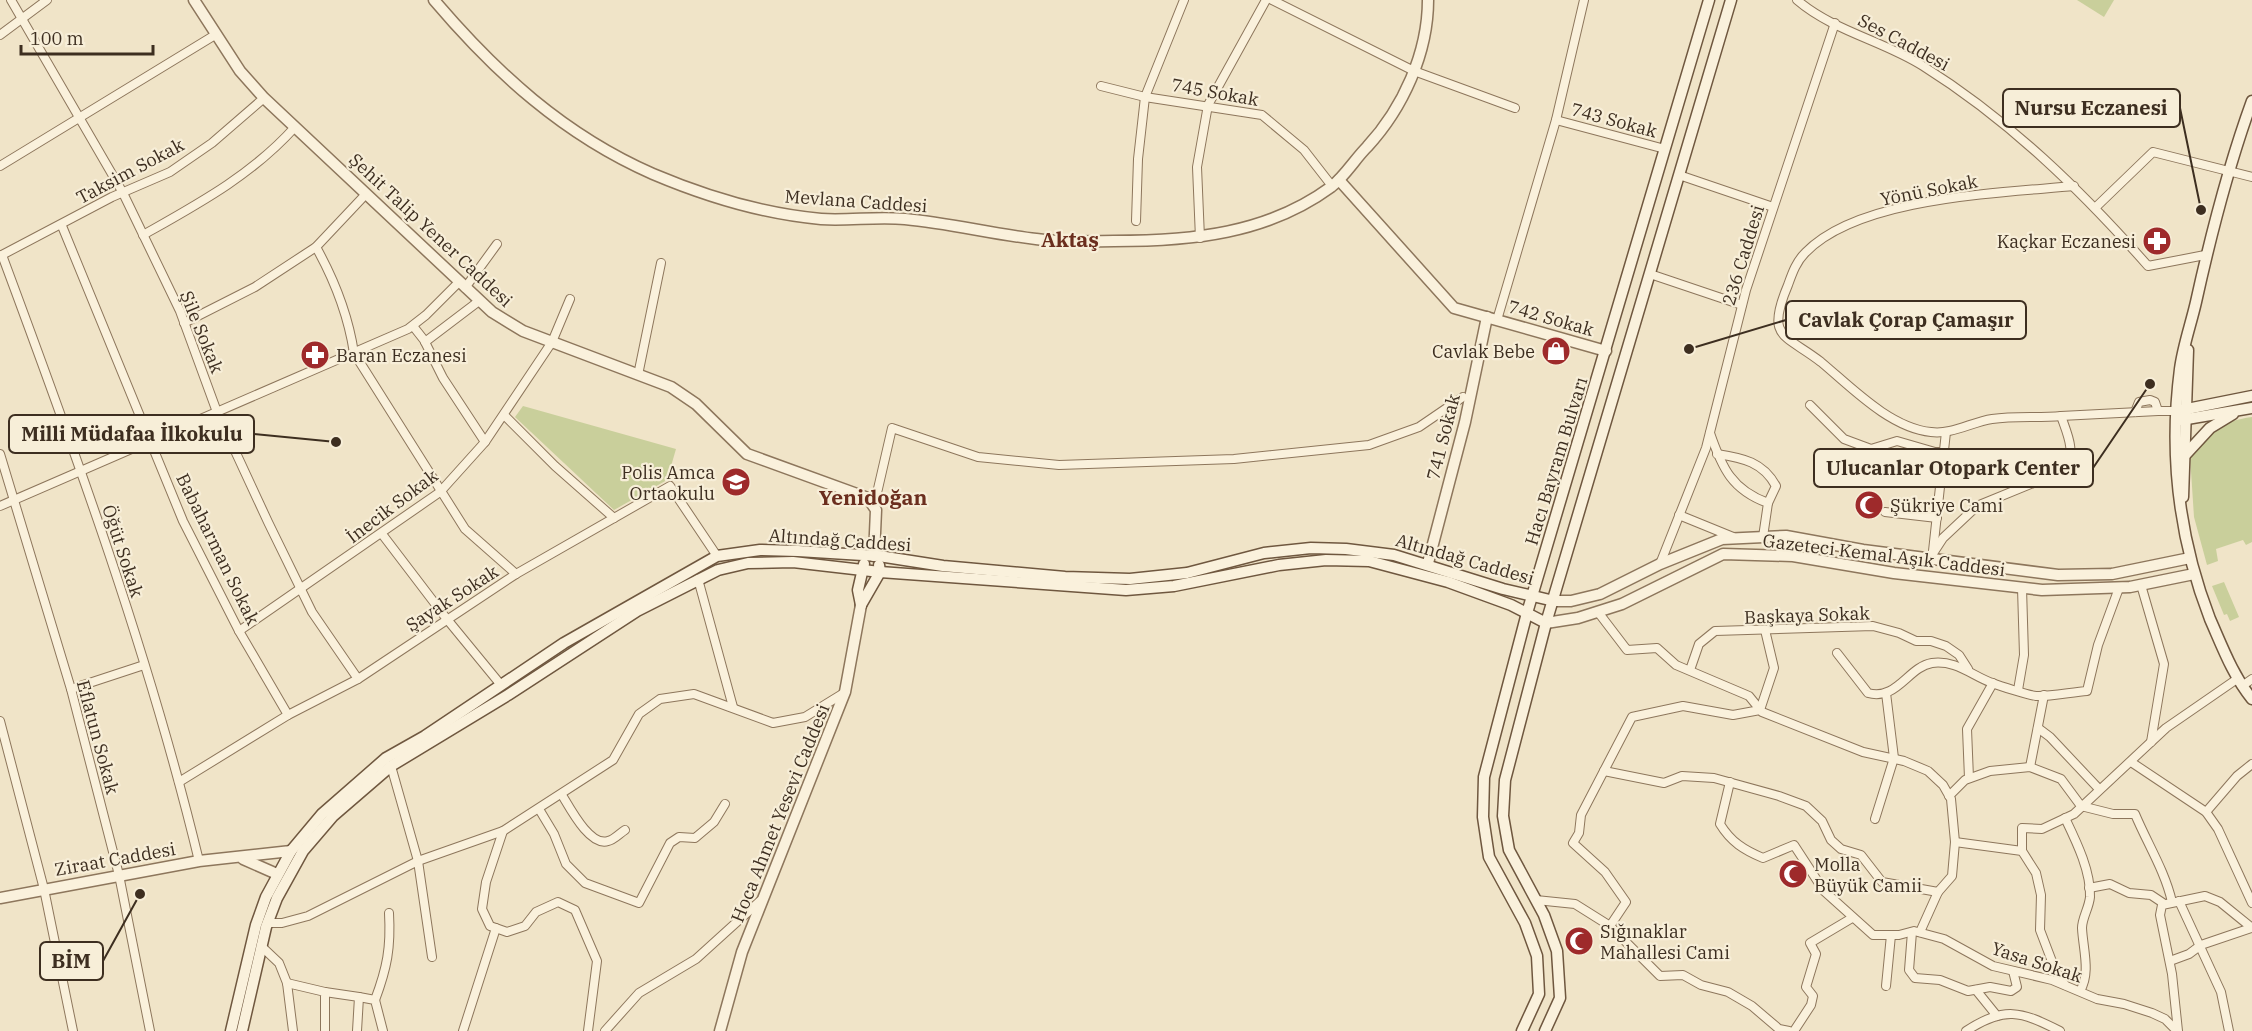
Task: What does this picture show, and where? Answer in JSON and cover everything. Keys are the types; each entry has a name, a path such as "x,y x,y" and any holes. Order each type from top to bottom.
{"main road":[{"name":"Şehit Talip Yener Caddesi","path":"194,0 245,78 479,301 513,326 671,387 687,397 747,454 868,498 874,506"},
{"name":"Mevlana Caddesi","path":"434,0 480,53 548,113 614,155 700,191 790,215 837,220 904,219 1051,241 1200,238 1284,216 1335,183 1386,123 1414,71 1426,28 1428,0"},
{"name":"Hacı Bayram Bulvarı","path":"1522,1031 1539,994 1537,956 1525,923 1489,857 1483,817 1484,777 1527,614 1709,0"},
{"name":"Hacı Bayram Bulvarı","path":"1545,1031 1560,998 1557,951 1536,900 1509,850 1504,807 1505,780 1546,623 1731,0"},
{"path":"2181,509 2185,454 2180,370 2205,255 2251,104"},
{"name":"745 Sokak","path":"1335,183 1454,308 1492,319"},
{"name":"742 Sokak","path":"1492,319 1606,351"},
{"name":"741 Sokak","path":"1428,563 1492,319"},
{"path":"2182,415 2252,396"},
{"path":"2182,415 2252,408"},
{"path":"2185,454 2210,428 2239,411"},
{"path":"2182,415 2176,461 2181,509 2190,558 2214,628 2240,683 2252,699"},
{"path":"874,506 877,520 874,556 880,572"},
{"name":"Gazeteci Kemal Aşık Caddesi","path":"1554,601 1571,601 1600,594 1660,564 1722,538 1786,536 1863,550 1931,555 2020,572 2058,575 2112,574 2190,558"},
{"name":"Altındağ Caddesi","path":"231,1031 256,925 277,873 291,850 322,814 369,771 564,643 717,556 783,550 874,556 943,566 1112,580 1179,574 1264,553 1302,549 1364,550 1428,563 1503,589 1554,601"},
{"name":"Gazeteci Kemal Aşık Caddesi","path":"1546,623 1598,612 1622,604 1723,554 1793,556 1894,573 2022,588 2076,591 2141,585 2194,574"},
{"name":"Hoca Ahmet Yesevi Caddesi","path":"861,605 858,590 863,569 874,556"},
{"name":"Altındağ Caddesi","path":"242,1031 267,923 284,882 303,851 321,828 391,766 637,611 698,579 727,567 772,562 813,563 880,572 1110,590 1140,590 1194,583 1278,565 1326,560 1369,561 1448,582 1496,599 1546,623"},
{"name":"Hoca Ahmet Yesevi Caddesi","path":"720,1031 742,952 845,692 861,605 880,572"},
{"name":"Ziraat Caddesi","path":"0,898 199,861 291,850"},
{"name":"Ziraat Caddesi","path":"237,857 277,873"},
{"path":"277,873 284,882"}],"street":[{"name":"Şile Sokak","path":"10,0 123,193 184,323 218,412 301,590 312,612 358,679"},
{"path":"0,35 47,0"},
{"path":"1136,221 1138,159 1145,97 1184,0"},
{"path":"1200,238 1197,168 1208,105 1266,0"},
{"path":"1272,0 1414,71 1515,108"},
{"path":"1492,319 1556,120 1584,0"},
{"name":"Ses Caddesi","path":"1797,0 1835,23 1921,65 2001,121 2096,207 2148,266 2205,255"},
{"name":"236 Caddesi","path":"1660,564 1710,431 1742,305 1835,23"},
{"path":"0,166 215,35"},
{"name":"745 Sokak","path":"1101,86 1145,97 1262,115 1304,150 1335,183"},
{"name":"Taksim Sokak","path":"1,255 123,193 150,183 186,161 264,98"},
{"name":"743 Sokak","path":"1556,120 1665,149"},
{"path":"143,234 215,195 272,153 295,127"},
{"path":"2096,207 2153,152 2252,177"},
{"path":"1679,175 1773,207"},
{"name":"Yönü Sokak","path":"2074,186 1945,198 1895,209 1833,234 1815,244 1799,260 1779,306 1778,324 1782,337 1820,361 1879,410 1921,431 1946,432 1993,418 2061,417 2158,411 2182,415"},
{"path":"184,323 255,287 316,247 366,194"},
{"name":"Babaharman Sokak","path":"62,225 106,338 152,442 183,521 239,631 288,715"},
{"path":"0,506 152,442 413,326 462,285 497,244"},
{"path":"316,247 335,282 350,326 354,352 465,529 516,574"},
{"name":"Öğüt Sokak","path":"1,255 82,471 144,665 179,782 199,861"},
{"path":"638,375 661,263"},
{"path":"1650,274 1742,305"},
{"name":"İnecik Sokak","path":"239,631 440,492 485,442 504,415 552,342 570,299"},
{"path":"425,342 479,301"},
{"path":"413,326 425,342 443,378 485,442"},
{"path":"874,506 892,428 978,457 1047,464 1234,459 1368,445 1419,427 1463,397"},
{"path":"1810,405 1844,439 1871,449 1897,441 1935,452 1946,452"},
{"path":"504,415 555,466 614,518"},
{"path":"1931,555 1960,520 1977,506 2065,470 2070,460 2071,448 2061,417"},
{"path":"1710,431 1727,476 1754,498 1768,503"},
{"path":"1931,555 1946,452 1946,432"},
{"name":"Eflatun Sokak","path":"0,454 70,688 119,875 150,1031"},
{"path":"1718,454 1759,464 1770,474 1776,486 1768,503 1763,537"},
{"name":"Şayak Sokak","path":"179,782 288,715 358,679 446,618 516,574 670,486 717,556"},
{"path":"1885,512 1937,519"},
{"path":"1679,515 1735,538"},
{"path":"382,534 501,685"},
{"path":"698,579 733,707"},
{"path":"2141,585 2164,664 2151,742"},
{"path":"2018,690 2024,655 2022,588"},
{"path":"1837,653 1868,693 1886,693 1930,663 1954,663 1993,683 2037,696 2087,691 2098,645 2119,588"},
{"path":"1598,612 1627,650 1657,648 1676,665 1749,696 1760,710 1863,752 1894,758 1928,771 1943,785 1949,796 1955,842 1952,876 1938,892 1916,932 1909,970 1915,978 1940,980 1968,991 1990,987 2011,991 2017,987 2013,970"},
{"name":"Başkaya Sokak","path":"1690,670 1699,644 1715,631 1873,626 1899,633 1916,641 1931,641 1946,645 1959,655 1969,671"},
{"path":"1760,710 1774,668 1765,630"},
{"path":"70,688 144,665"},
{"path":"2065,985 2056,972 2040,930 2041,895 2036,873 2022,851 2022,828 2042,829 2065,818 2166,728 2240,683 2252,679"},
{"path":"1969,778 1967,729 1993,683"},
{"path":"267,923 282,923 308,916 418,861 504,831 613,760 639,714 660,699 693,694 773,723 805,717 845,692"},
{"path":"1875,819 1894,758 1886,693"},
{"path":"2030,767 2044,695"},
{"path":"1610,926 1626,902 1605,872 1573,843 1579,833 1581,815 1632,717 1683,706 1733,715 1760,710"},
{"path":"0,721 44,889 73,1031"},
{"path":"2038,728 2050,737 2099,789"},
{"path":"2130,762 2206,812 2218,829 2252,903"},
{"path":"2206,812 2237,776 2252,764"},
{"path":"391,766 418,861 432,957"},
{"path":"1949,796 1969,778 1990,771 2030,767 2061,779 2081,806 2113,814 2135,814 2151,853 2165,875 2172,902 2202,945 2221,992 2229,1031"},
{"path":"1604,771 1664,783 1682,776 1714,778 1806,806 1822,821 1831,840 1841,849 1852,850 1861,855 1882,882 1938,892"},
{"path":"1730,782 1720,824 1729,838 1743,850 1763,858 1794,845 1824,891 1873,935 1916,932"},
{"path":"561,795 588,833 597,841 609,841 625,830"},
{"path":"539,809 554,834 566,864 585,883 639,903 670,843 679,837 695,838 714,822 725,804"},
{"path":"2065,818 2080,854 2089,888 2087,912 2082,925 2086,981 2080,991"},
{"path":"504,831 486,882 482,909 490,926 507,932 525,926 536,912 558,902 575,910 597,961 588,1031"},
{"path":"1955,842 2022,851"},
{"path":"2089,888 2110,884 2129,893 2151,895 2172,902 2205,896 2220,902 2252,928"},
{"path":"605,1031 639,993 696,959 763,898"},
{"path":"1536,900 1575,904 1610,926 1660,976 1683,975 1701,984 1728,992 1752,1006 1779,1029 1789,1031"},
{"path":"2172,902 2160,915 2170,961 2178,1031"},
{"path":"383,1031 375,1000 388,965 391,940 389,913"},
{"path":"1794,1031 1811,1005 1813,996 1806,987 1816,954 1810,943 1852,918"},
{"path":"463,1031 496,928"},
{"path":"2170,961 2202,945 2252,928"},
{"name":"Yasa Sokak","path":"1916,932 1944,939 1993,966 2065,985 2097,999 2124,1004 2152,1013 2164,1019 2178,1031"},
{"path":"1886,986 1891,935"},
{"path":"261,946 279,963 287,983 293,1031"},
{"path":"287,983 375,1000"},
{"path":"1976,990 1997,1016"},
{"path":"324,1031 325,992"},
{"path":"357,1031 359,997"},
{"path":"1966,1031 1997,1016 2012,1012 2060,1031"}],"green space":[{"path":"2077,0 2114,0 2104,17"},
{"path":"523,406 676,449 667,480 614,510 515,417"},
{"path":"2252,417 2252,542 2246,545 2243,540 2216,549 2218,561 2207,565 2194,517 2190,456 2217,429"},
{"path":"2224,582 2239,617 2230,621 2227,614 2224,615 2212,586"}],"place":[{"name":"Nursu Eczanesi","path":"2201,210"},
{"name":"Kaçkar Eczanesi","path":"2157,241"},
{"name":"Cavlak Çorap Çamaşır","path":"1689,349"},
{"name":"Cavlak Bebe","path":"1556,351"},
{"name":"Baran Eczanesi","path":"315,355"},
{"name":"Ulucanlar Otopark Center","path":"2150,384"},
{"name":"Milli Müdafaa İlkokulu","path":"336,442"},
{"name":"Polis Amca Ortaokulu","path":"736,482"},
{"name":"Şükriye Cami","path":"1869,505"},
{"name":"Molla Büyük Camii","path":"1793,874"},
{"name":"BİM","path":"140,894"},
{"name":"Sığınaklar Mahallesi Cami","path":"1579,941"}],"district":[{"name":"Aktaş","path":"1070,239"},
{"name":"Yenidoğan","path":"873,497"}]}
